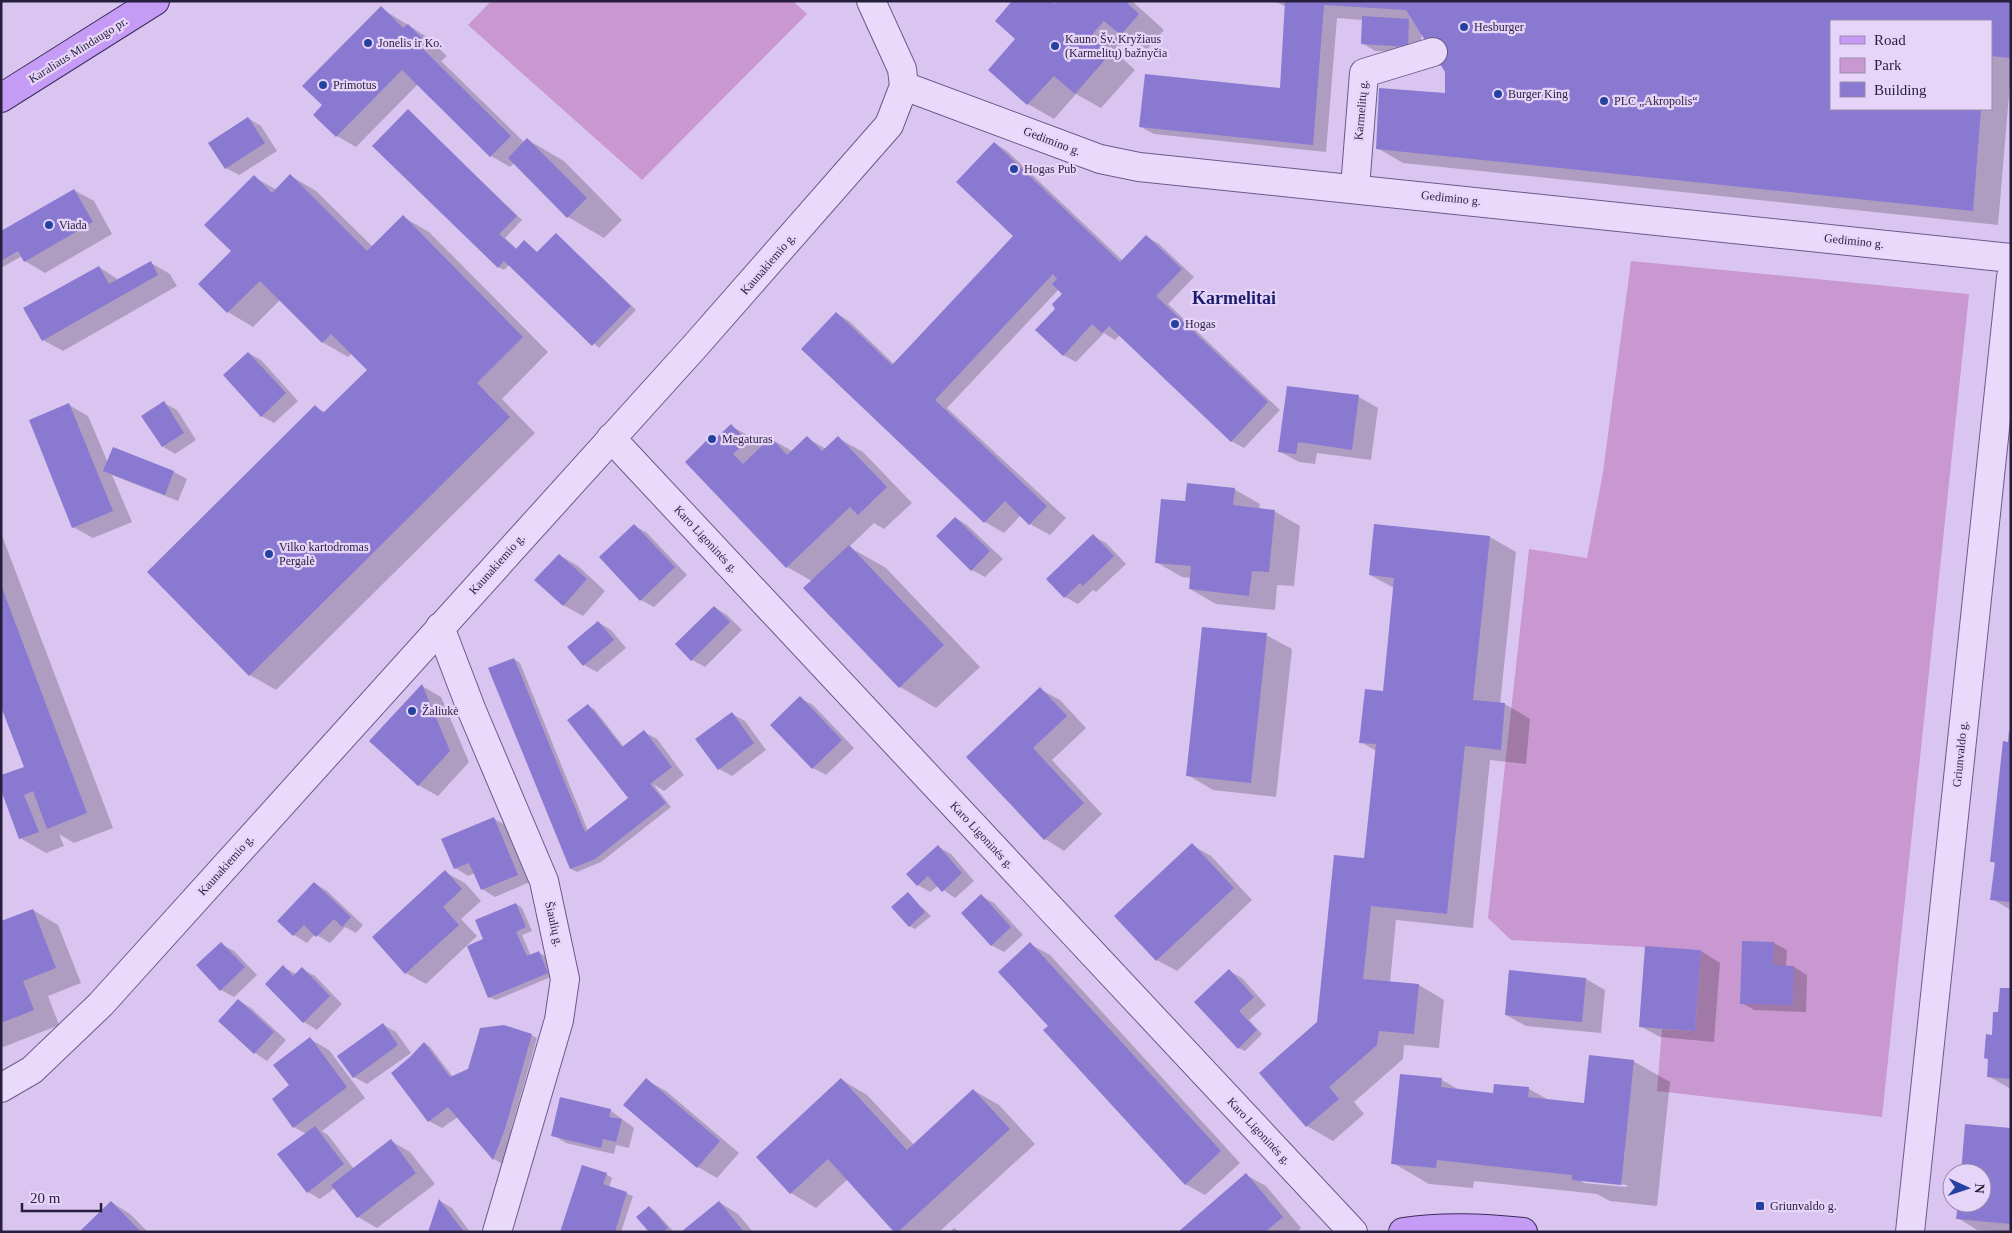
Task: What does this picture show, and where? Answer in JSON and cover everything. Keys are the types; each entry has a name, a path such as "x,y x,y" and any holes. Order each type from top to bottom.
{"main road":[{"name":"Karaliaus Mindaugo pr.","path":"1,98 155,1"},
{"path":"1403,1232 1458,1226 1523,1232"}],"street":[{"path":"871,1 902,69 904,86"},
{"name":"Karmelitų g.","path":"1355,188 1364,73 1433,52"},
{"name":"Gedimino g.","path":"904,86 1100,159 1139,167 1355,188 2011,258"},
{"name":"Kaunakiemio g.","path":"1,1088 32,1070 100,1004 696,345 889,125 904,86"},
{"name":"Griunvaldo g.","path":"1910,1232 2011,277"},
{"name":"Karo Ligoninės g.","path":"612,438 1353,1232"},
{"name":"Šiaulių g.","path":"440,627 472,712 544,881 565,979 559,1020 497,1232"}],"green space":[{"path":"491,1 793,1 807,14 642,180 468,25"},
{"path":"1631,261 1969,294 1882,1117 1657,1091 1662,1029 1695,1031 1701,950 1511,940 1488,918 1529,549 1587,558 1603,472"}],"building":[{"name":"Kauno Šv. Kryžiaus (Karmelitų) bažnyčia","path":"1012,1 1051,1 1054,4 1057,1 1125,1 1139,14 1121,35 1104,21 1090,37 1110,54 1075,94 1054,76 1027,105 988,70 1015,39 995,21"},
{"name":"PLC „Akropolis“","path":"1285,1 2011,1 2011,58 1992,56 1992,20 1830,20 1830,110 1981,110 1973,211 1376,149 1379,88 1445,93 1445,72 1406,10 1324,5 1313,145 1139,127 1145,74 1280,88"},
{"path":"381,6 403,28 408,24 428,44 423,49 511,136 490,157 402,70 336,137 313,115 322,105 302,86"},
{"path":"1362,16 1409,19 1408,47 1361,44"},
{"path":"408,109 517,216 499,234 516,249 524,240 537,252 556,233 631,306 592,346 504,261 498,268 372,146"},
{"path":"248,117 265,143 225,169 208,143"},
{"path":"527,138 587,198 567,218 508,158"},
{"path":"994,142 1120,262 1146,235 1182,269 1156,296 1268,402 1231,442 1109,326 1102,333 1092,324 1063,356 1035,330 1055,309 1052,304 1062,294 1052,284 1057,279 1053,274 935,400 1047,506 1029,525 1005,501 984,523 801,349 836,312 892,365 1013,236 956,182"},
{"path":"290,174 367,251 403,215 523,337 477,383 510,417 249,676 147,572 315,405 323,413 367,370 331,334 322,343 260,281 227,313 198,284 231,251 204,225 254,175 272,193"},
{"name":"Viada","path":"74,189 93,222 24,262 18,251 1,261 1,231"},
{"path":"151,261 158,275 42,341 23,308 99,266 109,284"},
{"path":"248,352 286,393 261,417 223,375"},
{"path":"1287,386 1359,395 1352,450 1298,442 1296,454 1278,452"},
{"path":"164,401 184,433 162,447 141,416"},
{"path":"69,403 113,511 72,528 29,420"},
{"path":"731,424 747,441 733,454 743,464 771,437 787,455 807,436 822,451 838,436 887,487 858,515 850,507 786,568 685,462 711,436 715,439"},
{"path":"113,447 174,471 165,495 103,471"},
{"path":"1187,483 1235,488 1233,505 1275,510 1269,572 1252,571 1249,596 1189,589 1191,566 1155,563 1161,499 1185,501"},
{"path":"955,517 990,551 971,571 936,536"},
{"path":"634,524 675,567 640,601 599,557"},
{"path":"1374,524 1490,536 1473,700 1505,703 1501,750 1465,746 1447,914 1371,906 1363,979 1419,984 1414,1034 1379,1031 1377,1045 1329,1087 1339,1099 1306,1127 1259,1073 1317,1022 1334,855 1364,858 1376,744 1359,743 1365,689 1383,691 1394,578 1369,575"},
{"path":"1093,534 1114,556 1083,586 1080,583 1064,598 1046,579"},
{"path":"849,545 944,645 899,688 803,588"},
{"path":"559,554 587,579 563,606 534,580"},
{"path":"1,585 87,813 47,829 33,791 24,795 39,832 19,839 1,790 1,775 24,767 1,707"},
{"path":"714,606 730,622 691,661 675,644"},
{"path":"598,621 614,640 583,666 567,647"},
{"path":"1202,627 1267,633 1251,783 1186,776"},
{"path":"514,658 585,832 628,798 567,720 588,704 622,747 644,730 672,767 650,784 666,803 595,859 570,869 488,668"},
{"path":"422,684 450,751 418,786 369,741"},
{"path":"1040,687 1067,716 1033,748 1084,803 1044,840 966,757"},
{"path":"800,696 842,740 812,769 770,725"},
{"path":"732,712 754,743 718,770 695,739"},
{"path":"2009,731 2011,731 2011,902 1990,900 1995,862 1990,862 2003,741 2008,742"},
{"path":"494,817 518,875 481,890 469,863 454,869 441,839"},
{"path":"1192,843 1234,888 1156,961 1114,916"},
{"path":"938,845 962,873 942,892 928,876 917,886 906,874"},
{"path":"445,870 462,889 443,907 459,925 405,974 372,937"},
{"path":"314,882 351,917 342,927 334,919 316,937 304,925 293,936 277,921"},
{"path":"908,892 925,912 909,927 891,907"},
{"path":"981,894 1011,927 991,946 961,913"},
{"path":"516,903 526,927 516,932 527,956 539,951 548,973 488,998 467,946 483,939 475,920"},
{"path":"33,909 56,968 23,981 34,1010 1,1023 1,921"},
{"path":"1742,941 1774,942 1773,965 1794,966 1793,1005 1740,1004"},
{"path":"221,942 245,967 220,991 196,965"},
{"path":"1030,942 1221,1151 1185,1185 1043,1030 1048,1026 998,972"},
{"path":"1645,946 1701,950 1695,1031 1639,1027"},
{"path":"283,965 293,976 302,967 330,996 303,1023 265,984"},
{"path":"1229,969 1254,997 1239,1011 1257,1030 1238,1049 1194,1002"},
{"path":"1509,970 1586,978 1582,1022 1505,1015"},
{"path":"2000,988 2011,988 2011,1079 1987,1077 1988,1059 1984,1058 1986,1034 1992,1035 1993,1012 1998,1012"},
{"path":"238,999 274,1032 254,1054 218,1021"},
{"path":"383,1023 398,1045 353,1078 337,1056"},
{"path":"504,1025 532,1034 505,1129 493,1160 448,1107 428,1122 391,1073 424,1042 450,1077 468,1069 480,1028"},
{"path":"310,1037 347,1087 293,1128 272,1099 289,1085 273,1065"},
{"path":"1589,1055 1634,1060 1621,1185 1572,1180 1572,1175 1437,1160 1436,1168 1391,1164 1400,1074 1442,1078 1441,1087 1493,1093 1494,1084 1529,1087 1528,1097 1584,1103"},
{"path":"646,1078 720,1141 697,1168 623,1105"},
{"path":"841,1078 907,1150 973,1089 1010,1129 898,1232 894,1232 828,1159 790,1194 756,1157"},
{"path":"560,1097 611,1109 609,1117 622,1119 616,1142 603,1139 601,1148 551,1136"},
{"path":"1965,1124 2011,1128 2011,1224 1956,1219 1957,1213 1992,1213 1992,1163 1962,1163"},
{"path":"315,1126 344,1164 307,1193 277,1154"},
{"path":"391,1139 416,1173 357,1218 331,1185"},
{"path":"582,1165 607,1173 603,1184 627,1192 615,1232 560,1232"},
{"path":"1246,1173 1283,1217 1265,1232 1178,1232"},
{"path":"439,1199 464,1232 428,1232"},
{"path":"111,1201 141,1232 79,1232"},
{"path":"719,1201 744,1232 681,1232"},
{"path":"649,1206 668,1228 663,1232 649,1232 636,1217"}],"place":[{"name":"Hesburger","path":"1464,27"},
{"name":"Jonelis ir Ko.","path":"368,43"},
{"name":"Kauno Šv. Kryžiaus (Karmelitų) bažnyčia","path":"1055,46"},
{"name":"Primotus","path":"323,85"},
{"name":"Burger King","path":"1498,94"},
{"name":"PLC „Akropolis“","path":"1604,101"},
{"name":"Hogas Pub","path":"1014,169"},
{"name":"Viada","path":"49,225"},
{"name":"Hogas","path":"1175,324"},
{"name":"Megaturas","path":"712,439"},
{"name":"Vilko kartodromas Pergalė","path":"269,554"},
{"name":"Žaliukė","path":"412,711"},
{"name":"Griunvaldo g.","path":"1760,1206"}],"district":[{"name":"Karmelitai","path":"1234,298"}]}
